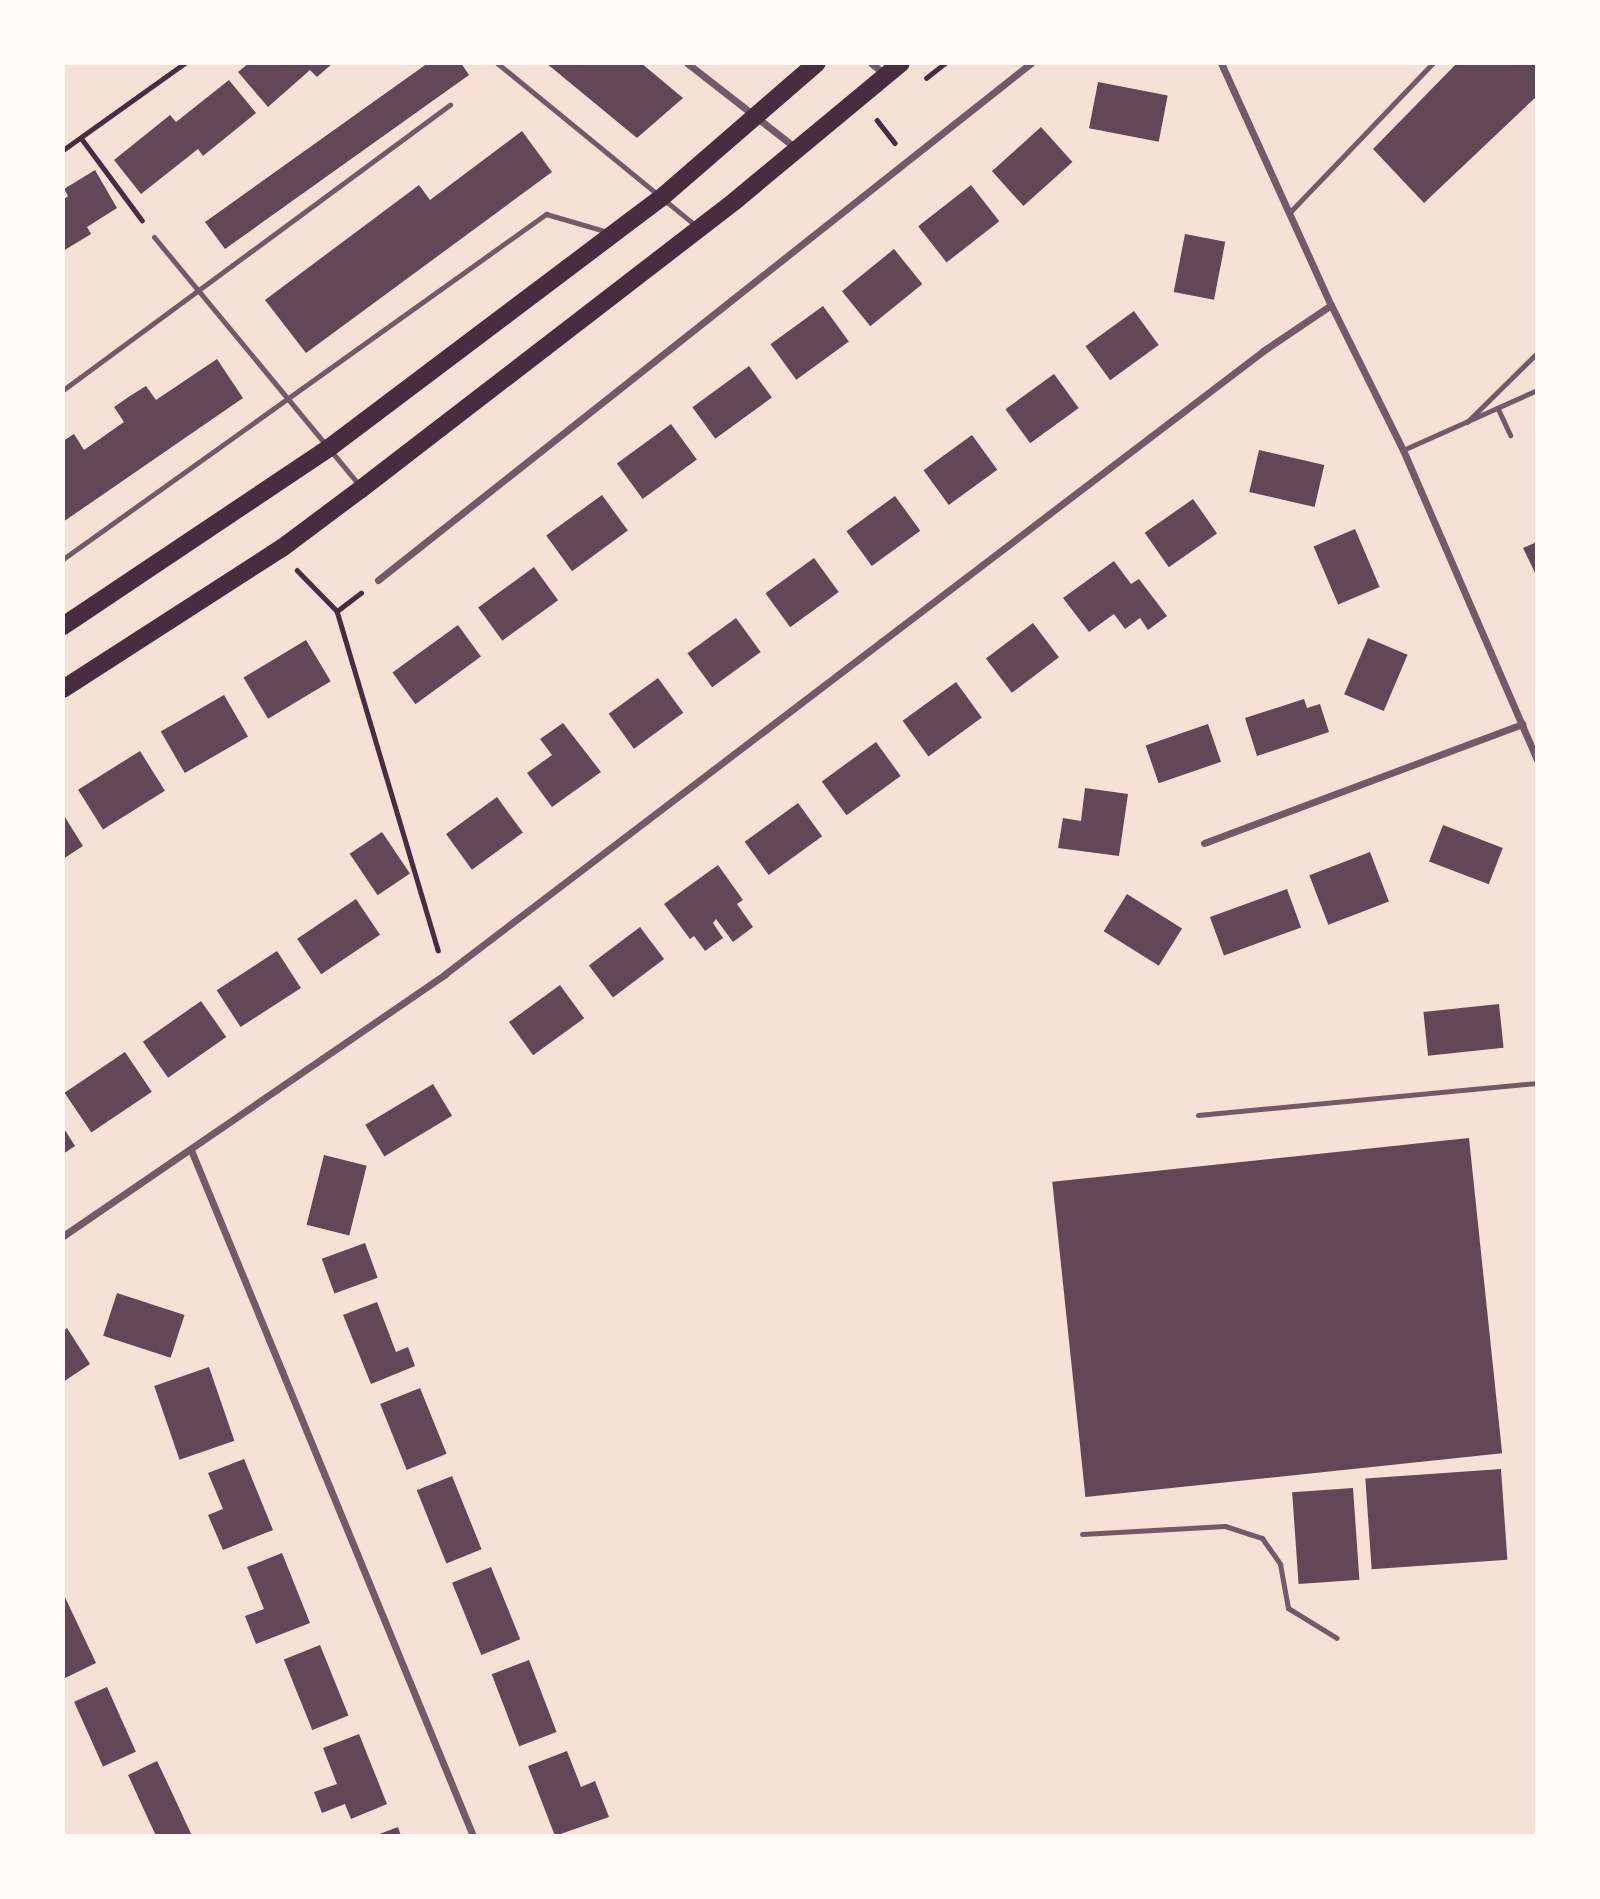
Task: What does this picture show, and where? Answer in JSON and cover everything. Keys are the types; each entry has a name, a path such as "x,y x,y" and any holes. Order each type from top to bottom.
{"main road":[{"path":"63,626 329,448 661,198 817,63"},
{"path":"63,689 282,548 361,489 698,228 901,63"}],"street":[{"path":"687,63 797,149"},
{"path":"871,63 886,75"},
{"path":"378,580 1031,63"},
{"path":"1221,63 1331,305 1403,450 1537,759"},
{"path":"63,1236 445,974 1263,351 1331,305"},
{"path":"1204,843 1522,724"},
{"path":"191,1150 472,1836"}],"lane":[{"path":"497,63 698,228"},
{"path":"1290,212 1433,63"},
{"path":"63,390 450,104"},
{"path":"63,559 547,214 613,233"},
{"path":"154,237 361,489"},
{"path":"1462,426 1537,352"},
{"path":"1403,450 1462,426 1537,390"},
{"path":"1498,408 1510,435"},
{"path":"1198,1115 1537,1083"},
{"path":"1082,1534 1225,1526 1262,1538 1280,1564 1288,1608 1337,1637"}],"path":[{"path":"63,150 185,63"},
{"path":"82,139 154,237"},
{"path":"294,567 337,611 445,974"}],"building":[{"path":"249,63 333,63 317,77 310,70 268,107 238,72"},
{"path":"428,63 461,63 469,75 225,249 205,222"},
{"path":"546,63 641,63 683,98 637,138"},
{"path":"1457,63 1537,63 1537,96 1424,203 1373,149"},
{"path":"229,80 256,113 203,156 198,149 141,194 114,160 170,115 176,122"},
{"path":"1098,82 1168,96 1159,142 1089,128"},
{"path":"1041,127 1072,162 1023,206 992,171"},
{"path":"522,131 552,172 306,353 265,300 419,185 430,200"},
{"path":"95,170 117,208 87,227 91,234 63,251 63,200 68,196 64,189"},
{"path":"971,185 999,221 947,262 918,226"},
{"path":"1185,234 1225,242 1214,300 1174,292"},
{"path":"894,249 922,284 870,326 842,291"},
{"path":"823,306 849,342 796,380 770,344"},
{"path":"1134,311 1159,345 1110,380 1085,346"},
{"path":"217,359 243,398 63,522 63,441 74,434 84,450 124,422 114,407 130,396 146,386 156,400"},
{"path":"749,366 772,398 715,439 692,407"},
{"path":"1054,374 1079,408 1030,443 1005,409"},
{"path":"671,424 697,460 643,499 617,463"},
{"path":"972,435 997,470 949,505 923,470"},
{"path":"1259,450 1324,465 1315,507 1249,492"},
{"path":"602,495 628,531 572,571 546,536"},
{"path":"895,496 920,531 872,566 846,531"},
{"path":"1193,499 1217,533 1169,567 1145,533"},
{"path":"1355,529 1380,587 1338,605 1314,547"},
{"path":"1537,542 1537,577 1523,548"},
{"path":"814,558 839,592 790,627 765,593"},
{"path":"1114,561 1131,584 1139,579 1167,616 1148,630 1140,618 1125,629 1114,614 1089,632 1063,598"},
{"path":"534,567 558,600 502,641 478,608"},
{"path":"736,618 761,652 712,687 687,653"},
{"path":"1033,623 1059,657 1012,693 986,659"},
{"path":"458,625 481,657 415,704 392,673"},
{"path":"1368,638 1408,655 1384,711 1344,694"},
{"path":"306,640 331,681 268,719 243,678"},
{"path":"658,678 683,713 634,749 609,714"},
{"path":"956,682 982,718 928,756 903,721"},
{"path":"224,695 248,737 185,773 161,732"},
{"path":"1304,699 1307,708 1320,704 1329,732 1257,756 1245,718"},
{"path":"563,723 601,772 552,807 527,773 552,755 540,739"},
{"path":"1208,724 1221,762 1159,783 1146,745"},
{"path":"876,742 901,776 846,815 822,781"},
{"path":"140,751 165,791 103,830 78,790"},
{"path":"1085,788 1128,794 1119,856 1058,848 1063,818 1081,821"},
{"path":"497,797 523,833 472,870 446,834"},
{"path":"798,803 822,836 769,875 745,842"},
{"path":"63,814 83,846 63,859"},
{"path":"1443,825 1503,848 1489,884 1429,861"},
{"path":"382,832 410,873 378,895 350,854"},
{"path":"1370,852 1389,901 1328,925 1309,875"},
{"path":"718,865 743,900 737,904 753,927 733,942 716,919 713,923 723,938 705,951 694,936 690,939 664,904"},
{"path":"1287,889 1301,928 1224,956 1210,917"},
{"path":"1127,894 1182,928 1159,966 1104,931"},
{"path":"356,899 380,935 321,974 297,939"},
{"path":"640,927 664,959 613,997 589,966"},
{"path":"277,951 301,988 241,1027 217,990"},
{"path":"560,985 584,1018 533,1055 509,1022"},
{"path":"201,1001 226,1037 168,1078 143,1042"},
{"path":"1499,1004 1504,1048 1428,1056 1423,1012"},
{"path":"125,1052 152,1092 91,1133 64,1093"},
{"path":"433,1084 452,1116 384,1156 365,1125"},
{"path":"63,1127 75,1146 63,1154"},
{"path":"1469,1138 1502,1453 1085,1497 1052,1182"},
{"path":"324,1155 367,1166 349,1236 307,1225"},
{"path":"365,1243 378,1278 334,1294 322,1259"},
{"path":"117,1293 185,1315 171,1358 103,1336"},
{"path":"377,1302 396,1352 408,1347 415,1366 371,1384 343,1315"},
{"path":"67,1328 90,1364 63,1382 63,1331"},
{"path":"209,1367 234,1441 180,1460 154,1386"},
{"path":"420,1388 447,1454 407,1470 380,1404"},
{"path":"244,1459 273,1530 223,1550 208,1515 223,1509 208,1473"},
{"path":"1501,1469 1507,1560 1372,1569 1365,1478"},
{"path":"452,1476 482,1549 446,1563 417,1490"},
{"path":"1353,1488 1359,1580 1299,1584 1292,1492"},
{"path":"282,1553 310,1623 256,1644 245,1616 264,1609 247,1567"},
{"path":"491,1567 520,1639 481,1655 452,1583"},
{"path":"63,1593 96,1663 63,1679"},
{"path":"320,1645 348,1715 312,1730 284,1660"},
{"path":"529,1660 557,1732 519,1746 492,1674"},
{"path":"107,1687 136,1752 103,1767 74,1702"},
{"path":"359,1734 387,1804 351,1819 345,1804 322,1813 314,1792 337,1784 323,1748"},
{"path":"567,1751 581,1787 595,1781 609,1817 555,1836 528,1766"},
{"path":"157,1761 192,1836 156,1836 128,1775"},
{"path":"398,1827 401,1836 374,1836"}]}
